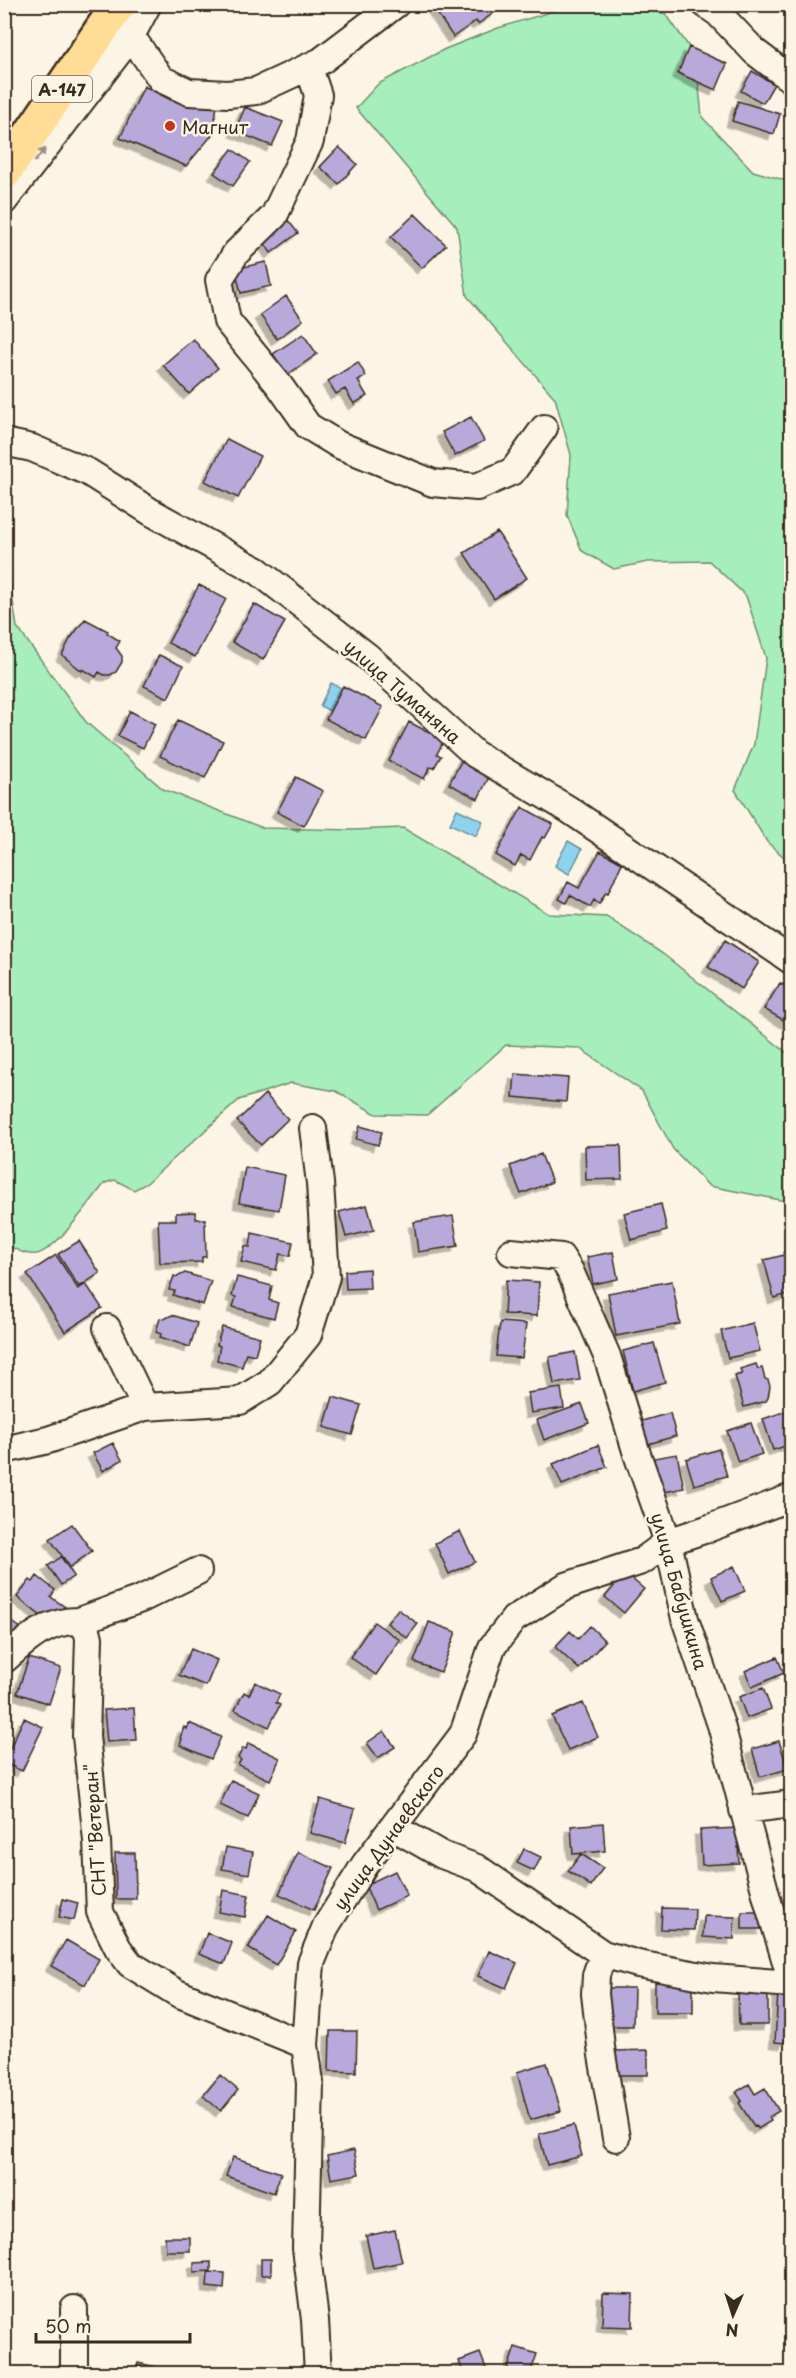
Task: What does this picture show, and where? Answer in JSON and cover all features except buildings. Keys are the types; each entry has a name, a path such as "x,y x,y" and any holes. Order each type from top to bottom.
{"highway":[{"name":"А-147","path":"4,172 119,4"}],"street":[{"path":"4,201 131,36 148,4"},
{"path":"131,36 161,79 189,92 228,94 256,92 309,68 396,4"},
{"path":"705,4 718,13 755,52 792,80"},
{"path":"309,68 318,95 310,141 274,216 236,254 219,280 227,321 279,385 308,426 339,445 433,483 477,487 513,471 544,428"},
{"name":"улица Туманяна","path":"4,442 32,448 88,472 151,512 258,571 366,656 475,754 568,809 792,961"},
{"path":"4,1450 48,1440 145,1407 240,1401 270,1382 308,1335 326,1277 320,1183 313,1128"},
{"name":"улица Бабушкина","path":"393,1827 442,1855 477,1868 603,1954 638,1964 713,1978 792,1983 722,1725 685,1619 668,1542 637,1454 607,1356 570,1270 561,1257 511,1252"},
{"path":"107,1328 145,1407"},
{"name":"улица Дунаевского","path":"318,2373 315,2320 306,2248 310,2083 305,2044 311,1964 326,1926 365,1864 463,1734 492,1647 514,1619 566,1586 642,1561 668,1542 792,1497"},
{"path":"4,1660 39,1631 65,1621 79,1621 141,1599 198,1571"},
{"name":"СНТ \"Ветеран\"","path":"79,1621 87,1629 89,1638 86,1736 97,1841 100,1912 118,1948 130,1964 177,1993 305,2044"},
{"path":"743,1809 792,1804"},
{"path":"603,1954 596,1975 595,1994 602,2055 616,2138"},
{"path":"74,2309 74,2373"}],"green space":[{"path":"573,5 622,5 666,14 696,57 702,117 753,171 791,182 791,863 767,842 735,790 754,744 766,658 746,596 709,561 648,562 614,569 582,551 567,515 571,455 555,398 467,296 457,227 356,108 378,84 445,49 498,28"},
{"path":"4,545 17,627 86,722 163,789 263,828 353,830 403,828 549,914 607,917 663,954 791,1056 791,1202 709,1186 673,1149 642,1091 579,1048 506,1045 427,1115 376,1114 336,1091 291,1083 239,1100 147,1183 134,1190 115,1180 105,1183 63,1235 44,1251 28,1254 9,1246 4,1235"}],"water":[{"path":"331,683 341,688 330,711 320,706"},
{"path":"457,809 483,821 476,836 450,824"},
{"path":"568,841 582,849 569,874 555,866"}],"place":[{"name":"Магнит","path":"170,126"}]}
